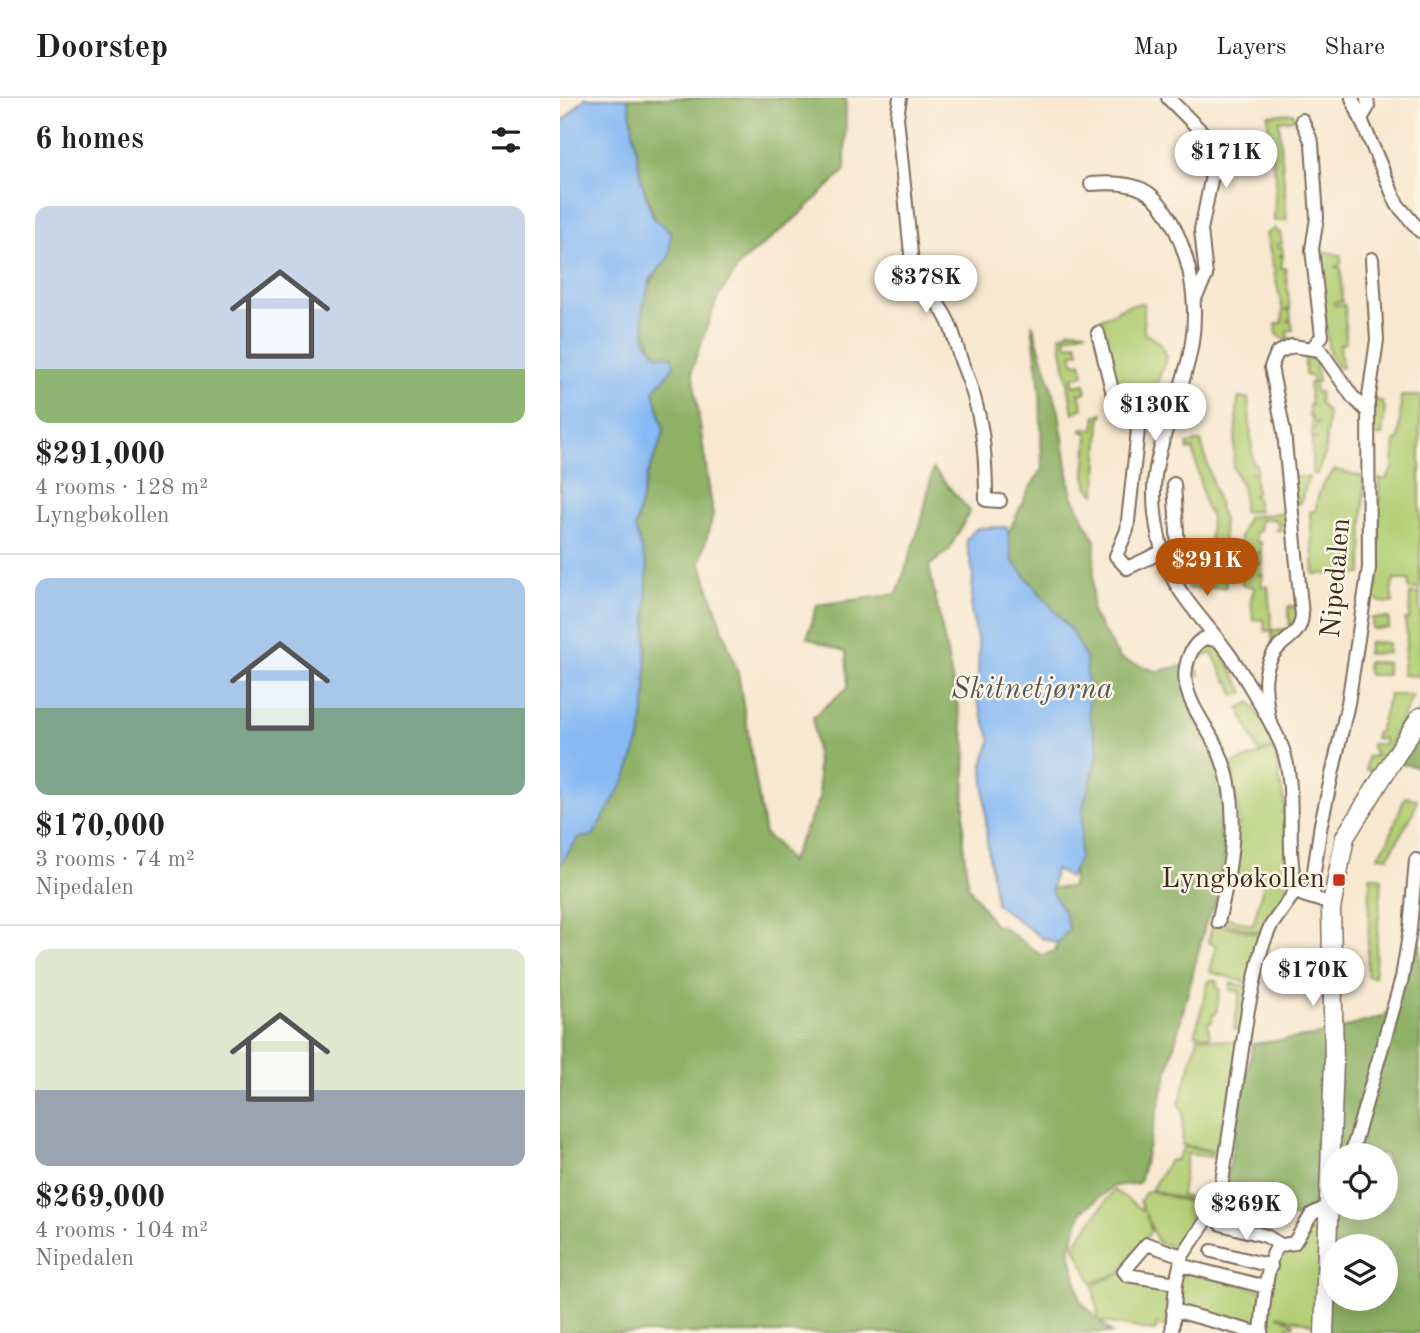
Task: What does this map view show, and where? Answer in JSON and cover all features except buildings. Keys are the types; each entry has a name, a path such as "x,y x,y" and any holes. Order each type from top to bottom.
{"street":[{"path":"900,98 897,117 912,262 917,279 940,306 954,333 977,399 986,450 986,500 1000,501"},
{"path":"1168,98 1204,134 1214,160 1201,230 1206,276 1195,298"},
{"path":"1352,98 1400,210 1420,231"},
{"path":"1361,119 1368,107 1367,98"},
{"path":"1302,120 1312,143 1317,218 1312,249 1322,336 1314,347"},
{"path":"1091,184 1128,183 1149,192 1178,234 1187,260 1195,298 1188,364 1163,437 1155,477 1155,506 1162,552 1172,577 1220,642 1281,744 1291,795 1297,889 1270,927 1262,947 1248,1009 1219,1202 1181,1260 1176,1283 1172,1333"},
{"name":"Nipedalen","path":"1314,898 1312,885 1321,824 1348,703 1368,581 1368,412 1377,340 1372,259"},
{"path":"1098,332 1113,394 1132,412 1138,430 1127,530 1116,556 1127,568 1162,552"},
{"path":"1269,722 1266,671 1275,652 1299,630 1303,615 1284,432 1271,367 1281,350 1300,345 1314,347 1324,355 1352,396 1368,412"},
{"path":"1172,577 1178,547 1174,484"},
{"path":"1218,922 1232,857 1233,821 1222,758 1188,692 1185,673 1189,656 1198,642 1206,638 1220,642"},
{"path":"1333,1143 1334,1061 1329,935 1345,837 1420,717"},
{"path":"1354,1143 1402,978 1410,929 1416,860"},
{"path":"1297,889 1332,904"},
{"path":"1222,1224 1266,1236 1281,1245 1294,1243 1312,1214 1321,1209"},
{"path":"1324,1333 1328,1220"},
{"path":"1176,1283 1138,1278 1127,1275 1124,1270 1147,1244 1181,1260 1266,1287"},
{"path":"1173,1310 1259,1333 1274,1253 1281,1245"},
{"path":"1212,1251 1271,1266"}],"green space":[{"path":"628,98 846,98 845,170 797,217 741,263 717,299 692,369 713,515 700,562 738,673 765,835 777,844 790,862 820,798 813,717 848,687 846,652 807,638 817,605 897,594 922,519 933,469 970,511 949,550 929,566 966,746 963,841 968,885 994,925 1001,926 1041,955 1056,951 1056,920 1044,895 1053,888 1072,887 1080,809 997,557 1029,489 1042,469 1040,391 1032,323 1059,412 1071,493 1095,541 1092,612 1120,659 1156,671 1188,665 1200,703 1233,777 1220,894 1206,922 1139,1183 1114,1186 1082,1211 1070,1248 1080,1301 1112,1333 560,1333 560,865 640,739 646,697 647,567 635,528 647,476 664,433 654,391 657,355 644,329 643,316 652,280 669,257 641,180"},
{"path":"1293,113 1295,119 1279,121 1287,220 1274,221 1276,176 1268,141 1268,115"},
{"path":"1276,228 1276,232 1280,232 1282,244 1277,244 1277,247 1282,247 1283,254 1279,256 1283,256 1281,268 1285,268 1290,309 1285,310 1290,310 1291,320 1287,321 1291,321 1293,330 1287,331 1288,339 1294,339 1289,344 1277,334 1276,324 1282,323 1283,312 1266,234"},
{"path":"1317,250 1341,255 1341,264 1336,267 1341,268 1342,302 1334,302 1334,305 1345,305 1346,343 1340,344 1342,368 1337,367 1329,352"},
{"path":"1144,303 1144,333 1160,343 1167,357 1155,389 1134,410 1115,390 1097,321 1126,306"},
{"path":"1070,330 1087,331 1065,337 1067,345 1077,343 1079,352 1072,354 1074,363 1081,362 1084,375 1072,378 1074,386 1085,384 1086,392 1079,394 1083,408 1073,413 1060,336"},
{"path":"1305,359 1315,359 1318,382 1314,383 1315,392 1320,392 1319,402 1328,414 1325,454 1317,474 1312,474 1312,439 1318,439 1312,438 1312,426 1315,428 1318,423 1312,423 1312,417 1309,416 1309,383 1312,383 1312,377 1305,375"},
{"path":"1401,396 1420,396 1420,589 1409,589 1409,580 1394,580 1391,591 1393,603 1380,602 1374,597 1379,571 1379,479 1385,480 1393,469 1395,440 1399,440"},
{"path":"1238,398 1248,398 1253,464 1256,464 1257,472 1252,473 1255,475 1256,493 1253,496 1256,497 1259,511 1243,512 1243,489 1233,467"},
{"path":"1374,400 1381,401 1385,408 1382,436 1373,436"},
{"path":"1103,413 1100,422 1096,494 1088,488 1085,475 1088,434 1082,431 1083,428 1094,429 1096,415"},
{"path":"1201,441 1223,521 1226,587 1189,589 1182,577 1207,578 1211,517 1205,505 1193,449 1188,450 1187,444"},
{"path":"1335,470 1364,477 1362,574 1314,574 1310,512 1316,510 1321,488"},
{"path":"1291,477 1309,477 1300,503 1295,504"},
{"path":"1288,512 1290,531 1276,530 1281,523 1276,523 1275,519 1260,520 1260,531 1256,532 1256,542 1261,542 1261,552 1257,553 1262,554 1262,562 1256,564 1262,564 1263,574 1258,575 1263,575 1261,586 1268,586 1272,630 1290,629 1288,607 1299,605 1298,621 1273,648 1272,631 1265,631 1264,619 1253,620 1251,598 1255,587 1242,585 1240,536 1247,517"},
{"path":"1420,589 1420,676 1403,675 1407,636 1405,619 1409,619 1410,593 1419,594"},
{"path":"1372,618 1389,618 1389,628 1372,629"},
{"path":"1369,642 1388,643 1388,653 1367,654"},
{"path":"1213,643 1222,652 1244,692 1234,696 1230,681 1227,682 1212,653 1198,659 1196,667 1200,675 1189,679 1199,650"},
{"path":"1367,662 1387,663 1387,675 1368,675"},
{"path":"1389,695 1413,695 1378,771 1366,770 1367,757 1376,756 1371,744 1384,744 1384,739 1375,738 1375,732 1379,732"},
{"path":"1251,702 1271,736 1273,748 1259,753 1239,708"},
{"path":"1420,710 1420,767 1389,762"},
{"path":"1274,749 1286,811 1280,813 1286,812 1288,877 1280,909 1271,922 1259,932 1226,924 1226,917 1253,925 1264,883 1234,875 1239,819 1232,764"},
{"path":"1405,797 1417,799 1413,813 1388,857 1378,856 1388,841"},
{"path":"1370,876 1382,878 1374,977 1367,976"},
{"path":"1420,890 1420,1333 1328,1333 1328,1311 1398,1311 1398,1234 1329,1234 1329,1220 1398,1220 1398,1143 1321,1143 1321,1206 1295,1218 1223,1198 1253,1044 1320,1035 1385,1016 1410,967 1411,899"},
{"path":"1213,924 1259,934 1251,983 1210,972 1216,946 1208,942"},
{"path":"1209,980 1217,981 1217,988 1220,989 1216,1014 1213,1014 1212,1022 1208,1022 1210,1037 1195,1034"},
{"path":"1231,983 1250,987 1243,1031 1234,1029 1240,991 1230,990"},
{"path":"1198,1037 1241,1043 1222,1152 1182,1145 1183,1111 1179,1104"},
{"path":"1184,1147 1212,1152 1212,1157 1187,1154 1181,1196 1208,1200 1204,1191 1216,1195 1211,1207 1151,1190 1169,1161 1176,1160"},
{"path":"1114,1190 1144,1211 1140,1201 1146,1192 1151,1191 1211,1209 1180,1248 1158,1243 1146,1214 1151,1231 1120,1272 1092,1283 1074,1245"},
{"path":"1308,1232 1318,1233 1321,1259 1319,1326 1277,1315 1294,1323 1293,1326 1288,1326 1286,1333 1264,1333 1278,1255"},
{"path":"1185,1270 1264,1291 1259,1328 1179,1309 1180,1276"},
{"path":"1120,1274 1170,1284 1168,1327 1157,1325 1155,1331 1099,1321 1093,1285"}],"water":[{"path":"585,98 628,98 641,180 653,218 671,232 669,257 650,280 642,311 646,341 657,355 672,356 674,366 654,391 664,432 647,476 635,528 647,567 646,697 640,739 626,778 593,836 578,838 560,865 560,124"},
{"name":"Skitnetjørna","path":"1007,527 1012,560 1073,633 1086,659 1089,715 1099,750 1083,808 1079,859 1069,878 1055,869 1051,891 1064,912 1069,929 1058,943 1042,938 996,904 987,842 983,764 991,740 977,700 979,647 971,611 973,573 966,540 977,528"}],"place":[{"name":"Lyngbøkollen","path":"1339,880"}]}
